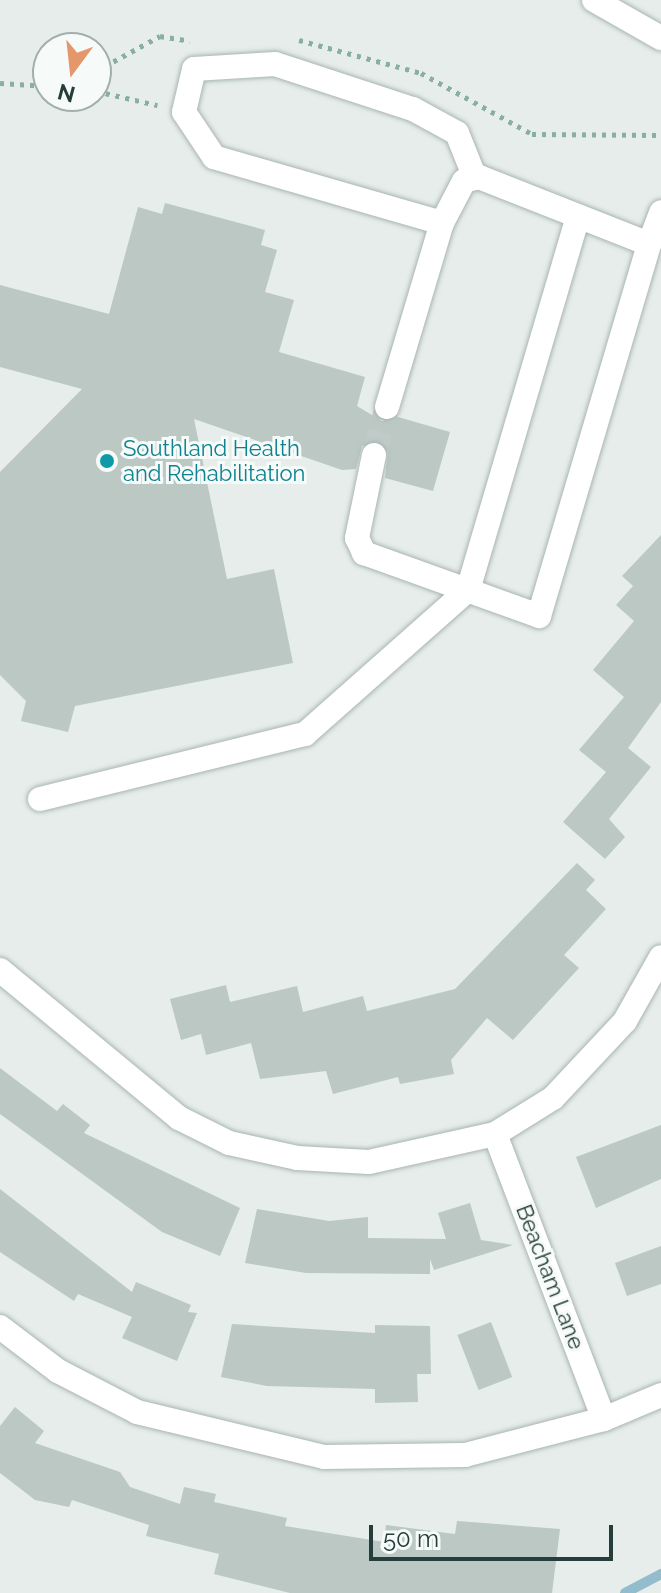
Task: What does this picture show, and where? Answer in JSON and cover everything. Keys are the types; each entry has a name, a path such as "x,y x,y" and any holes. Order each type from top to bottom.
{"street":[{"path":"594,0 661,38"},
{"path":"442,223 214,157 184,112 194,69 275,64 413,109 457,133 475,178 649,244"},
{"path":"387,407 442,223 452,197 475,178"},
{"path":"374,455 357,545 539,616 661,212"},
{"path":"40,799 305,734 468,590 578,217"},
{"path":"0,970 143,1093 229,1143 297,1158 369,1162 495,1134 553,1098 596,1057 661,957"},
{"name":"Beacham Lane","path":"495,1134 604,1419"},
{"path":"0,1327 58,1371 137,1412 324,1457 465,1455 604,1419 661,1395"}],"path":[{"path":"0,83 32,85"},
{"path":"112,95 184,112"}],"building":[{"name":"Southland Health and Rehabilitation","path":"165,203 265,230 261,245 277,250 265,292 294,300 279,352 365,377 357,406 382,421 398,417 450,432 433,491 385,478 388,451 378,441 362,446 356,469 342,470 194,419 227,579 274,569 293,663 75,706 68,732 21,721 26,701 0,675 0,472 82,389 0,367 0,285 109,314 138,207 162,214"},
{"path":"661,535 661,702 628,748 651,767 609,819 625,837 605,859 563,822 606,772 579,750 624,697 593,670 634,621 616,605 633,586 622,576"},
{"path":"577,863 595,880 586,890 606,909 564,955 579,968 513,1040 487,1018 451,1060 454,1074 400,1084 398,1077 333,1094 326,1071 260,1079 251,1043 206,1055 201,1034 181,1040 170,999 226,985 230,1002 297,986 303,1012 363,996 367,1011 455,989"},
{"path":"0,1068 57,1111 63,1104 90,1125 84,1133 240,1208 220,1256 162,1232 0,1114"},
{"path":"661,1125 661,1179 596,1208 576,1157"},
{"path":"0,1189 132,1292 136,1282 191,1305 188,1312 197,1313 177,1361 122,1338 132,1317 78,1294 74,1301 0,1252"},
{"path":"470,1203 481,1240 513,1245 434,1270 430,1259 430,1274 306,1273 245,1263 257,1209 329,1221 368,1217 368,1238 446,1239 438,1213"},
{"path":"661,1246 661,1284 627,1296 615,1263"},
{"path":"491,1322 512,1377 479,1390 457,1335"},
{"path":"232,1324 375,1333 375,1325 430,1326 431,1374 417,1374 418,1402 375,1403 375,1389 267,1386 221,1377"},
{"path":"15,1407 44,1431 35,1443 120,1472 130,1487 180,1504 184,1487 216,1494 214,1502 287,1518 285,1526 384,1542 386,1525 455,1534 457,1521 560,1529 552,1593 290,1593 214,1574 219,1554 146,1536 149,1525 72,1500 69,1507 35,1500 0,1473 0,1426"}],"waterway":[{"path":"625,1593 661,1574"}],"tunnel":[{"path":"374,455 387,407"}],"place":[{"name":"Southland Health and Rehabilitation","path":"107,461"}]}
